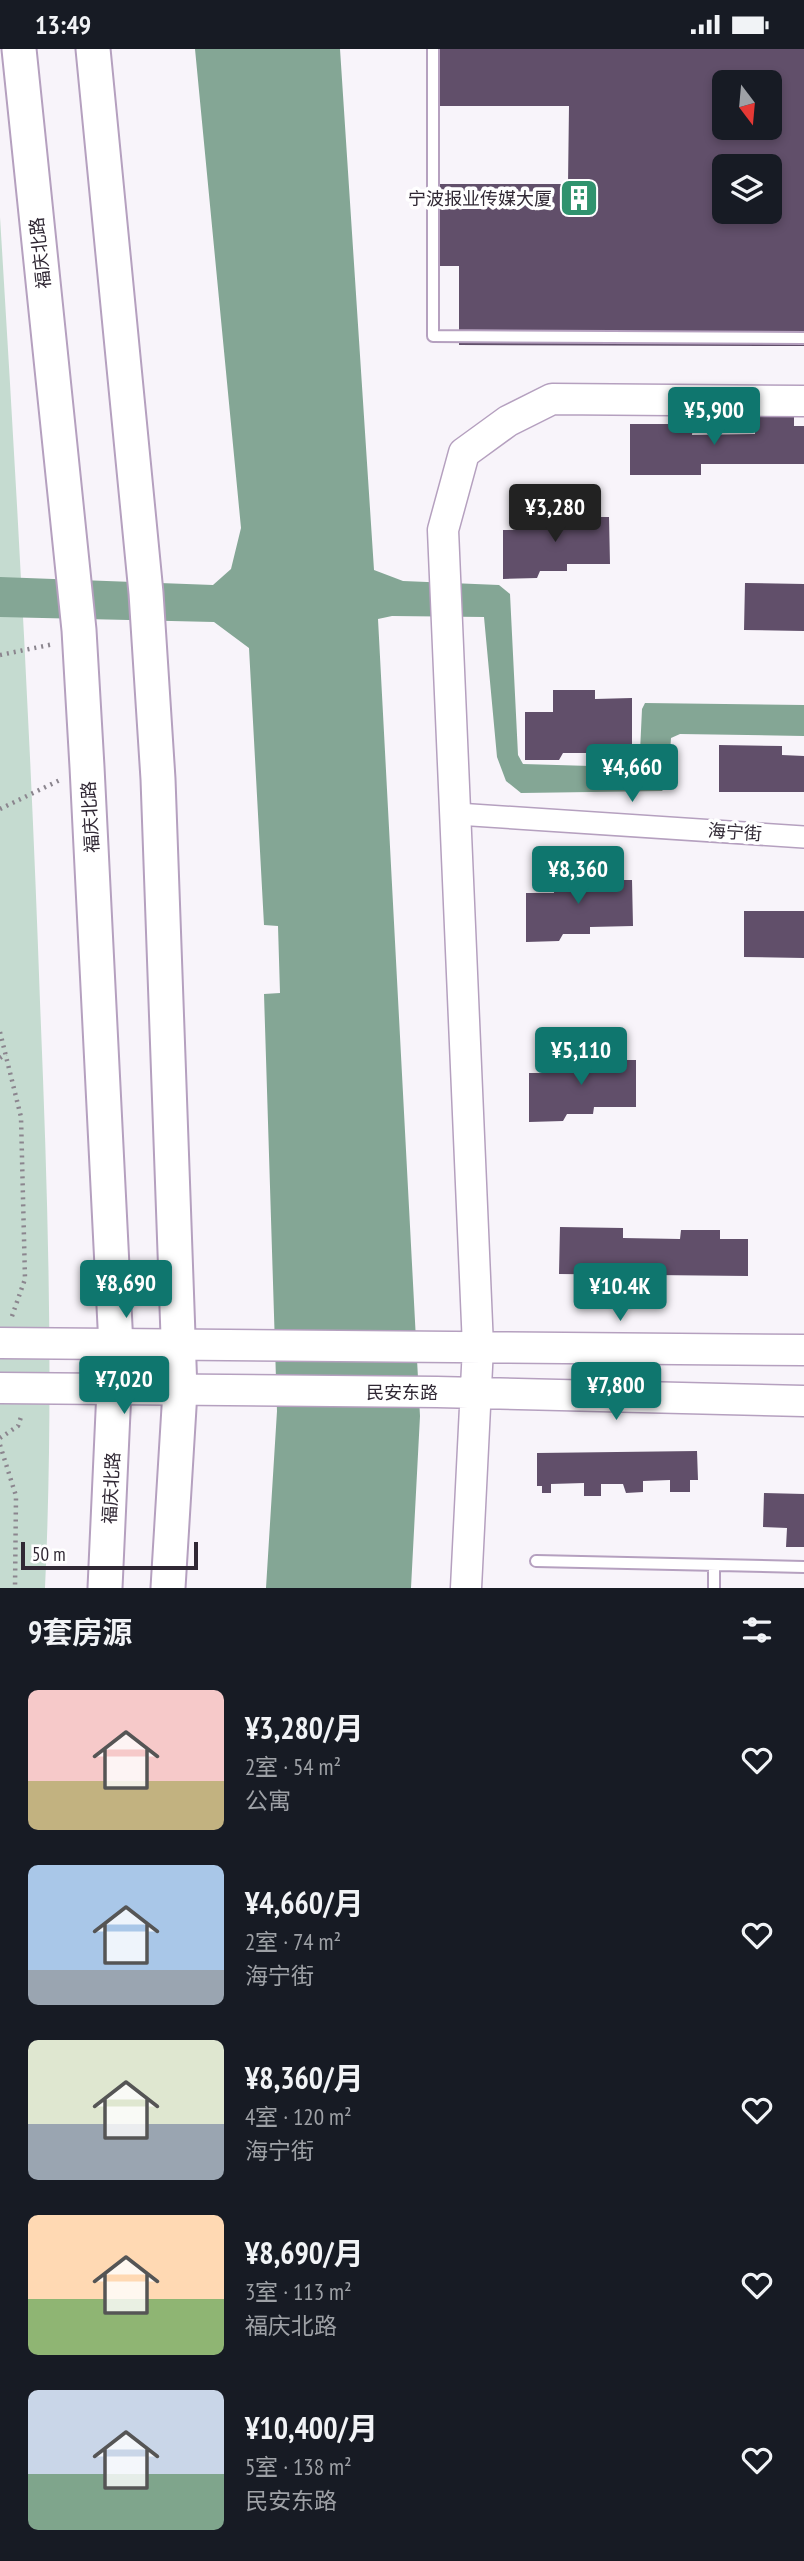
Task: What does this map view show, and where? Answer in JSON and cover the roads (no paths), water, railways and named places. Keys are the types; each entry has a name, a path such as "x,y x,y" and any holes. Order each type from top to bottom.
{"main road":[{"name":"福庆北路","path":"19,49 79,630 87,767 116,1346 105,1588"},
{"path":"93,49 146,593 158,779 180,1391 168,1588"},
{"path":"466,1588 478,1347 443,530 464,453 508,421 552,399 804,401"},
{"path":"1,1343 804,1350"},
{"name":"民安东路","path":"0,1388 427,1392 804,1401"}],"street":[{"name":"海宁街","path":"457,814 804,837"}],"lane":[{"path":"433,49 433,336 804,338"},
{"path":"536,1561 804,1567"},
{"path":"714,1566 714,1588"}],"place":[{"name":"宁波报业传媒大厦","path":"579,198"}]}
